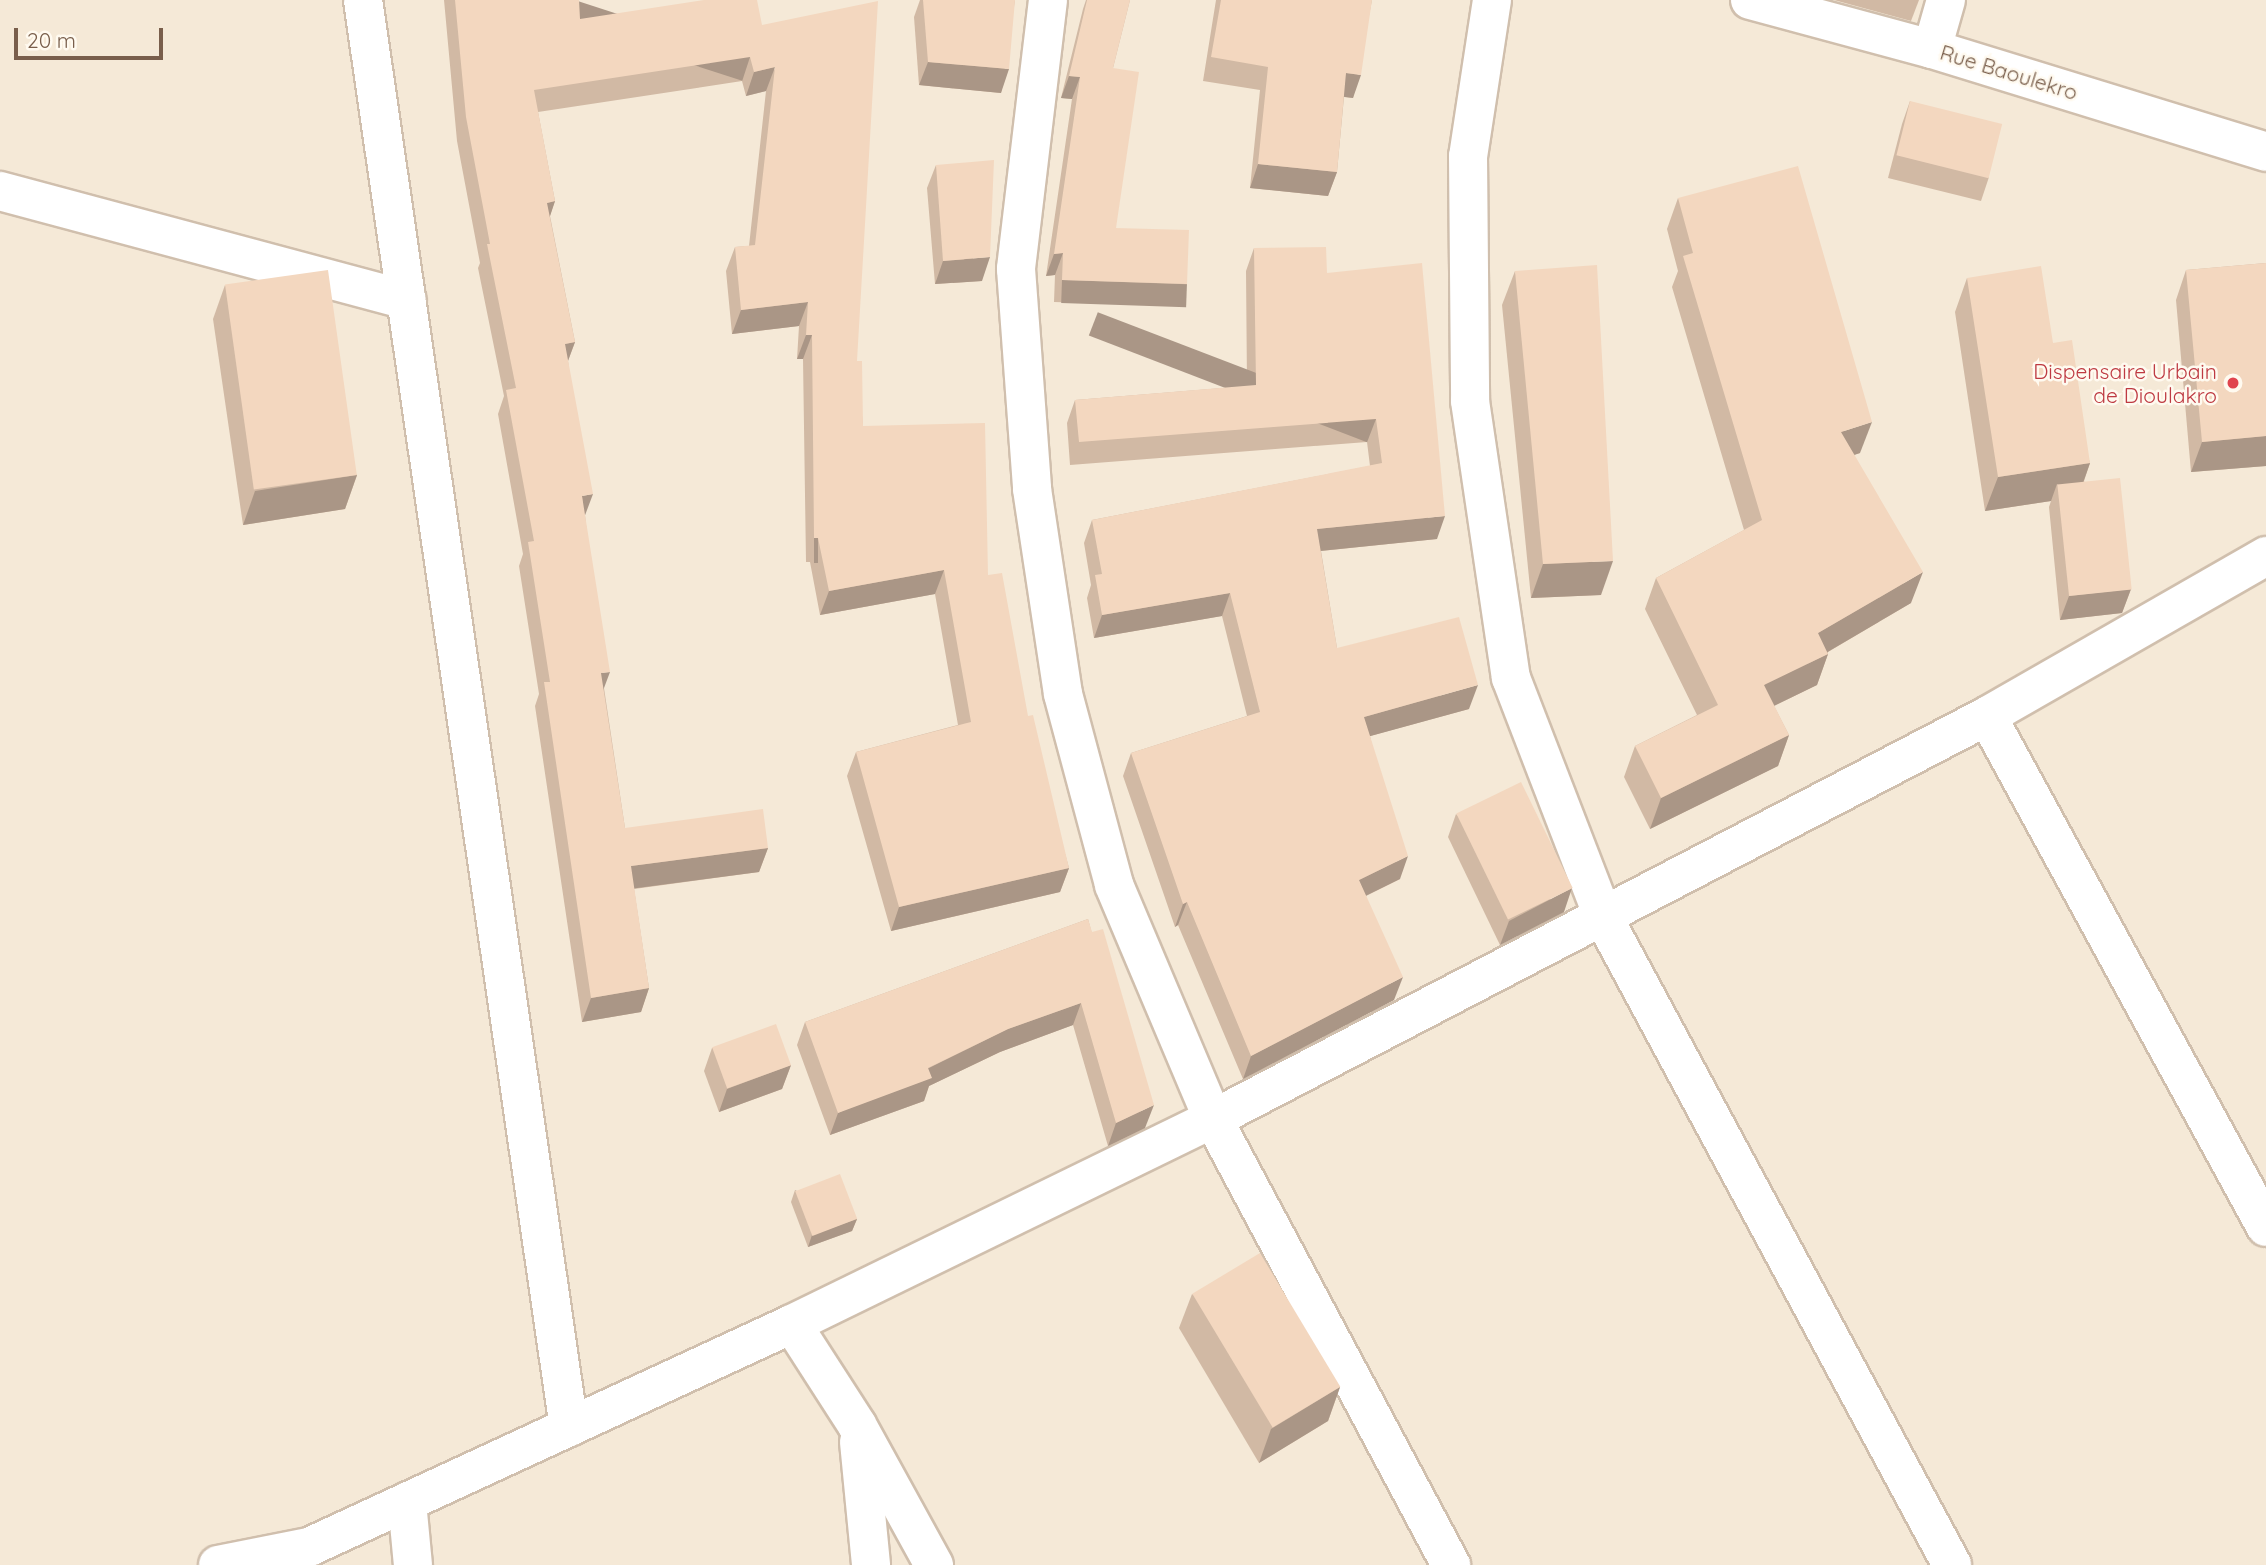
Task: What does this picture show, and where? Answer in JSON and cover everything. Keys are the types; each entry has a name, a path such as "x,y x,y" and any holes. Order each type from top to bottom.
{"street":[{"path":"363,0 569,1427"},
{"path":"1048,0 1016,269 1036,517 1063,694 1114,886 1213,1119 1451,1565"},
{"path":"1492,0 1468,156 1470,401 1511,678 1603,916 1952,1565"},
{"name":"Rue Baoulekro","path":"1750,0 1932,49 2266,152"},
{"path":"1932,49 1946,0"},
{"path":"0,191 407,300"},
{"path":"218,1565 309,1547 792,1324 1213,1119 1987,716 2266,556"},
{"path":"1987,716 2266,1227"},
{"path":"792,1324 857,1425 934,1565"},
{"path":"857,1425 871,1565"},
{"path":"407,1502 413,1565"}],"shaded area":[{"path":"0,0 2266,0 2266,1565 0,1565"}],"building":[{"path":"455,0 579,0 580,19 704,0 757,0 762,25 878,1 857,361 862,361 863,426 985,423 988,575 1002,573 1028,716 1033,715 1069,868 899,907 856,752 971,722 944,570 829,591 818,538 814,538 812,335 806,335 808,302 741,310 735,247 755,245 775,67 754,72 750,57 534,90 555,201 547,203 575,342 565,344 593,494 582,496 610,672 601,673 625,828 763,809 768,848 631,866 649,988 591,998 544,682 550,682 528,542 534,541 506,390 516,388 487,244 490,244 466,117"},
{"path":"923,0 1015,0 1009,69 928,62"},
{"path":"1087,0 1130,0 1113,68 1139,72 1116,228 1189,230 1187,284 1062,280 1063,253 1054,254 1080,77 1069,76"},
{"path":"1221,0 1372,0 1361,75 1346,73 1337,172 1258,164 1268,67 1211,57"},
{"path":"1910,101 2002,124 1989,178 1896,155"},
{"path":"994,160 990,257 943,261 936,165"},
{"path":"1798,166 1872,422 1841,432 1923,572 1818,633 1828,654 1764,685 1789,735 1661,798 1635,746 1718,705 1656,578 1762,520 1683,256 1693,253 1678,198"},
{"path":"1326,247 1327,273 1422,263 1445,516 1317,529 1337,648 1459,617 1478,685 1364,717 1408,856 1359,880 1403,977 1251,1056 1187,902 1183,904 1131,753 1260,712 1230,593 1102,615 1095,575 1102,574 1092,520 1382,463 1376,419 1079,442 1075,400 1256,385 1254,248"},
{"path":"2266,263 2266,436 2202,442 2186,270"},
{"path":"1597,265 1613,561 1543,564 1515,271"},
{"path":"2041,266 2053,343 2072,340 2090,463 1998,477 1967,278"},
{"path":"328,270 357,475 254,489 225,284"},
{"path":"2120,478 2132,589 2069,596 2057,485"},
{"path":"1521,782 1573,888 1508,920 1456,814"},
{"path":"1088,919 1092,932 1103,929 1154,1105 1116,1123 1081,1003 1008,1029 928,1068 932,1078 838,1113 805,1022"},
{"path":"776,1024 791,1065 727,1089 712,1047"},
{"path":"840,1174 857,1219 812,1236 795,1191"},
{"path":"1260,1253 1340,1387 1273,1427 1192,1294"}],"place":[{"name":"Dispensaire Urbain de Dioulakro","path":"2233,383"}]}
